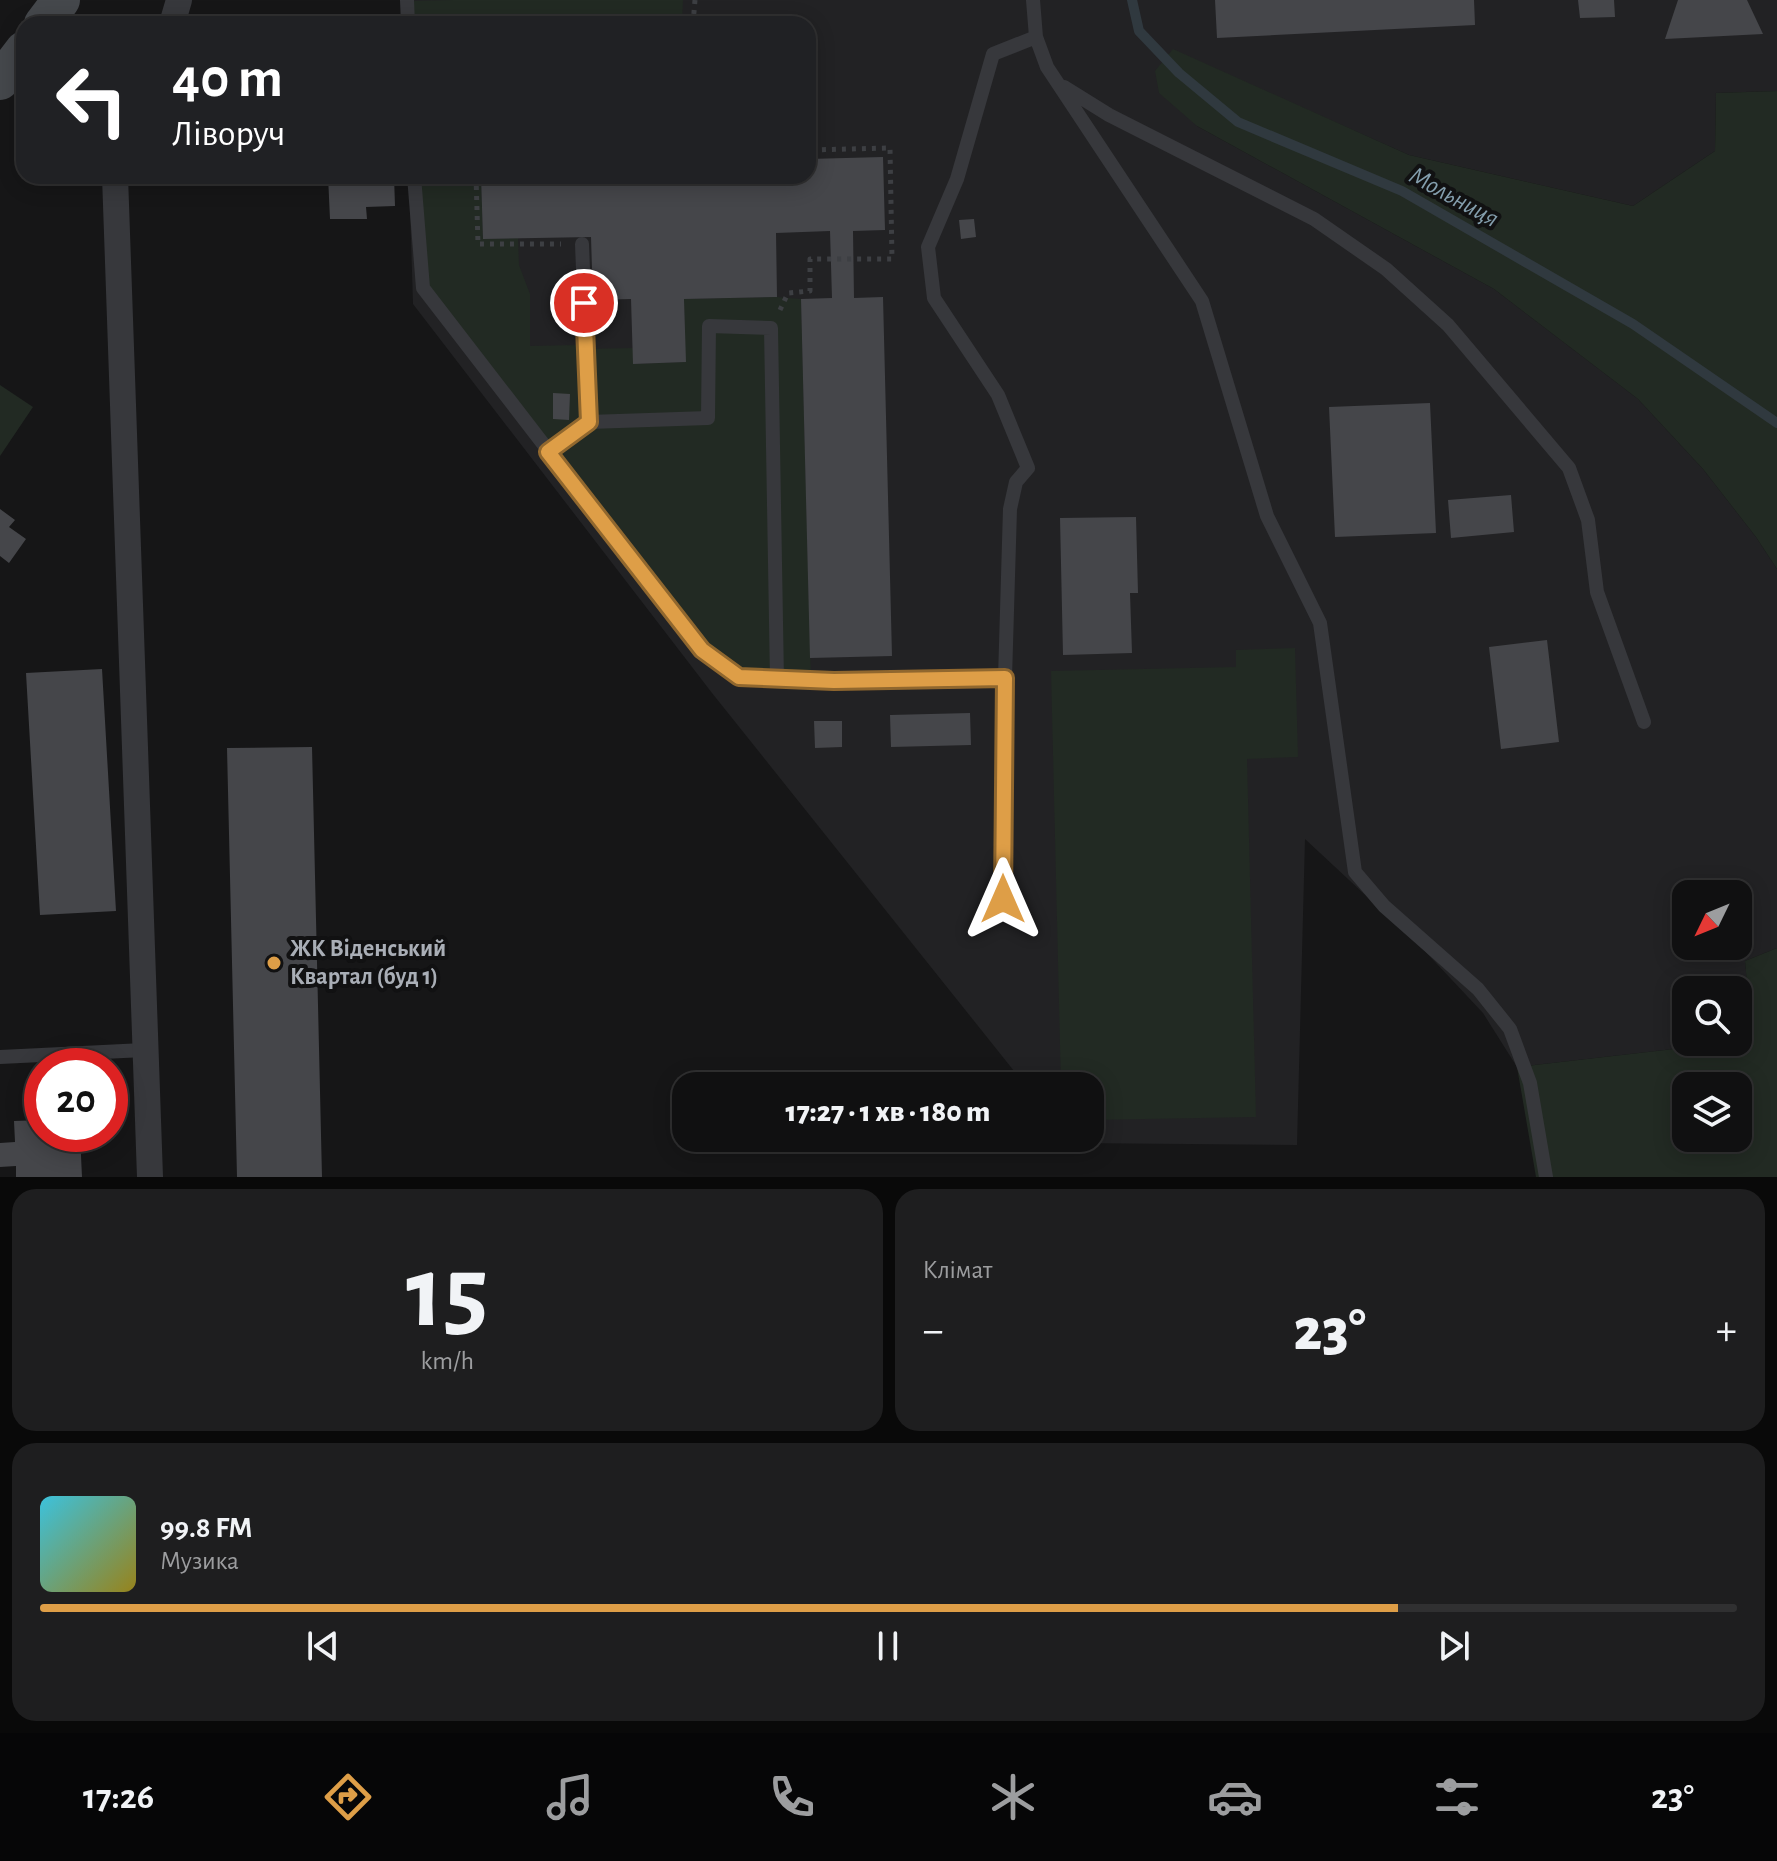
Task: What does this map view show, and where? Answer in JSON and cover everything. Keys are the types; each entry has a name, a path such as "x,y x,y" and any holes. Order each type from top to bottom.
{"main road":[{"path":"0,81 16,60"}],"street":[{"path":"115,184 150,1177"}],"lane":[{"path":"1033,0 1036,37 1047,67 1202,301 1267,516 1320,623 1355,872 1384,906 1478,989 1510,1029 1530,1083 1546,1177"},
{"path":"1003,899 1010,509 1016,482 1028,468 998,395 934,298 928,247 957,179 993,54 1036,37"},
{"path":"1059,83 1109,115 1314,219 1386,269 1448,325 1569,468 1588,520 1597,592 1644,722"},
{"path":"415,184 423,288 702,650 739,677 777,680 1005,678"},
{"path":"582,244 589,422"},
{"path":"548,452 589,422 708,418 709,326 771,328 777,680"},
{"path":"0,1057 144,1050"}],"path":[{"path":"771,328 788,293 810,291 810,259 892,259 890,148 816,150"},
{"path":"476,184 478,244 582,244"}],"shaded area":[{"path":"404,0 1777,0 1777,91 1716,93 1715,151 1633,206 1409,155 1173,50 1197,126 1494,289 1638,399 1703,469 1777,569 1777,948 1752,958 1752,880 1672,880 1672,960 1747,960 1747,976 1672,976 1672,1049 1517,1067 1483,1013 1421,947 1305,839 1297,1145 1104,1143 1104,1072 1015,1072 712,693 413,304 409,184 816,184 816,16 405,16"},
{"path":"683,0 682,16 411,16 410,1"},
{"path":"1173,49 1409,155 1633,206 1715,151 1716,93 1777,91 1777,569 1703,469 1638,399 1494,289 1197,126 1159,93 1155,71"},
{"path":"419,184 481,184 483,239 518,238 519,265 530,294 530,346 633,348 633,364 685,362 684,299 801,299 811,679 738,675 702,647 425,288"},
{"path":"0,385 33,407 0,456"},
{"path":"1295,648 1298,757 1247,759 1256,1117 1104,1120 1104,1072 1061,1072 1051,671 1236,667 1236,650"},
{"path":"1777,948 1777,1177 1536,1177 1517,1067 1672,1049 1672,1056 1752,1056 1752,976 1746,976 1745,961"}],"building":[{"path":"1215,0 1474,0 1475,25 1217,38"},
{"path":"1578,0 1614,0 1615,17 1580,18"},
{"path":"1678,0 1747,0 1763,34 1665,39"},
{"path":"883,157 885,230 853,231 854,298 883,297 892,656 810,658 801,299 832,298 830,231 776,233 777,297 684,299 686,362 633,364 631,299 593,300 591,237 483,239 481,184 816,184 816,159"},
{"path":"328,184 394,184 395,206 366,207 367,219 330,219"},
{"path":"974,219 976,237 961,239 959,220"},
{"path":"553,393 570,394 569,420 553,419"},
{"path":"1430,403 1436,533 1335,537 1329,407"},
{"path":"1511,495 1514,532 1451,538 1448,500"},
{"path":"0,509 15,520 9,527 26,539 9,563 0,556"},
{"path":"1136,517 1138,593 1130,593 1132,653 1063,655 1060,518"},
{"path":"1547,640 1559,742 1501,749 1489,647"},
{"path":"102,669 116,911 40,915 26,673"},
{"path":"970,713 971,745 891,747 890,715"},
{"path":"814,721 842,721 842,747 815,748"},
{"name":"ЖК Віденський Квартал (буд 1)","path":"312,747 322,1177 237,1177 227,748"},
{"path":"14,1121 24,1121 24,1152 81,1152 82,1177 16,1177 16,1166 0,1167 0,1143 15,1142"}],"waterway":[{"name":"Мольниця","path":"1132,0 1139,31 1179,73 1238,122 1402,191 1633,324 1777,423"}],"place":[{"name":"ЖК Віденський Квартал (буд 1)","path":"274,963"}],"route":[{"path":"584,303 589,422 548,452 702,650 739,677 834,681 1005,678 1003,899"}]}
